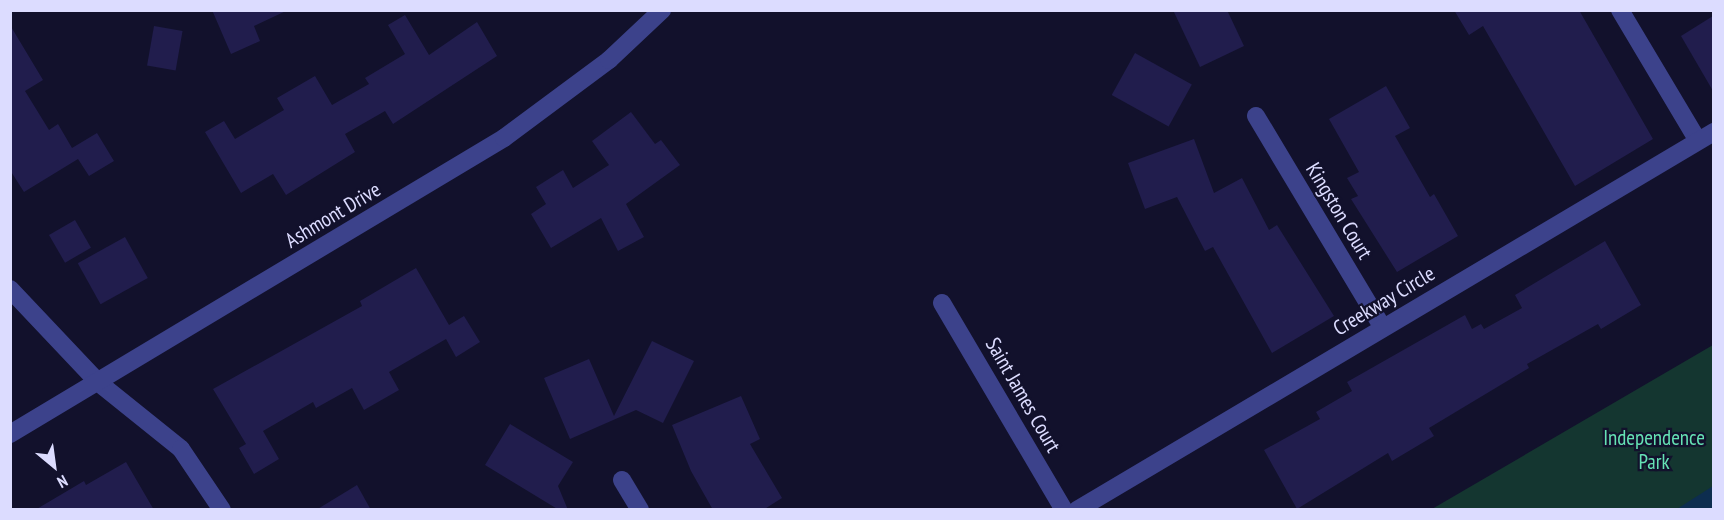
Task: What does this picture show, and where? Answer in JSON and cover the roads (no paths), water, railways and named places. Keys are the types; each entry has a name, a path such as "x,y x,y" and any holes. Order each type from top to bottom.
{"street":[{"name":"Ashmont Drive","path":"10,434 99,383 504,138 609,60 662,10"},
{"path":"1620,10 1706,137"},
{"name":"Kingston Court","path":"1256,116 1383,328"},
{"name":"Creekway Circle","path":"1077,510 1706,137"},
{"path":"10,289 99,383 181,448 222,510"},
{"name":"Saint James Court","path":"942,303 1064,510"},
{"path":"622,480 640,510"}],"water":[{"path":"1713,486 1713,509 1677,509"}],"park label":[{"name":"Independence Park","path":"1654,450"}]}
